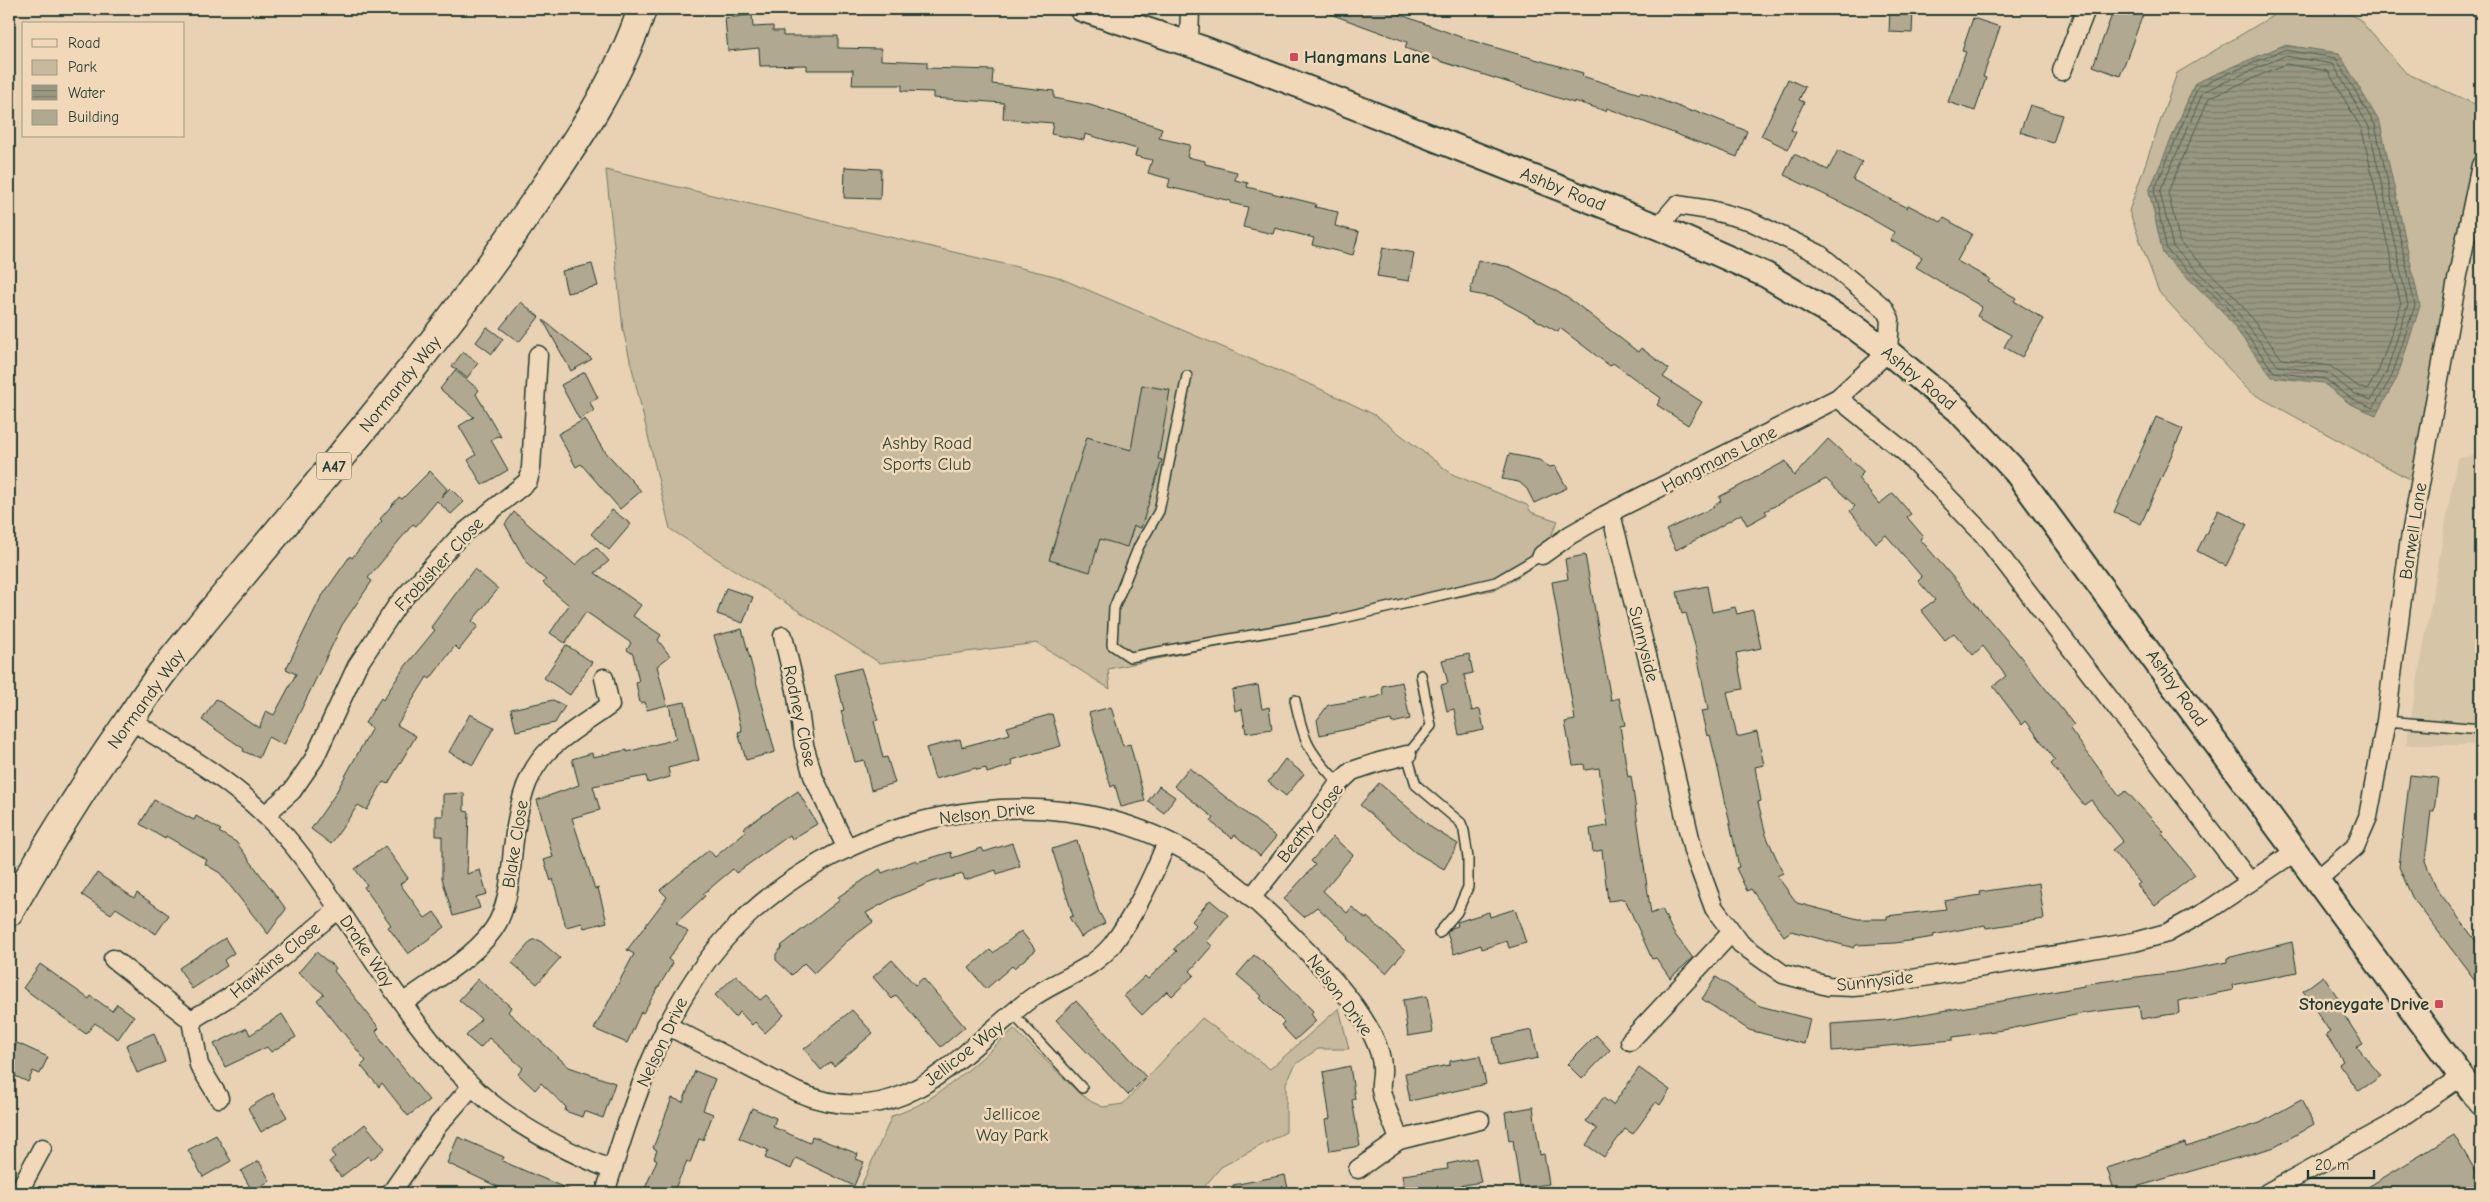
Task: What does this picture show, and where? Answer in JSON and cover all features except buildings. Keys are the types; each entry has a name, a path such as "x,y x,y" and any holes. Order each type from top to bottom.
{"main road":[{"name":"Normandy Way","path":"9,912 56,830 129,719 164,671 439,337 500,254 578,140 607,88 634,31 642,9"},
{"name":"Ashby Road","path":"1082,9 1189,44 1317,92 1658,227 1766,274 1853,326 1888,352 1958,410 2016,472 2481,1102"}],"street":[{"path":"1189,44 1190,9"},
{"path":"2062,71 2086,9"},
{"name":"Barwell Lane","path":"2318,879 2356,847 2368,817 2386,721 2409,545 2475,225 2481,165"},
{"path":"1658,227 1677,205 1710,210 1748,220 1819,254 1884,308 1890,319 1888,352"},
{"name":"Hangmans Lane","path":"1542,555 1570,535 1838,398 1888,352"},
{"name":"Frobisher Close","path":"265,815 292,791 314,759 357,666 398,604 459,537 528,481 531,468 538,355"},
{"path":"1838,398 1906,453 1984,534 2250,882"},
{"name":"Sunnyside","path":"1611,514 1654,683 1693,850 1714,908 1741,944 1783,974 1828,986 1876,985 2134,942 2167,933 2210,909 2296,851"},
{"name":"Rodney Close","path":"782,636 796,690 804,745 813,776 847,849"},
{"name":"Blake Close","path":"402,1003 480,945 498,922 506,902 515,829 524,788 534,769 548,751 610,705 604,678"},
{"name":"Drake Way","path":"129,719 215,775 265,815 304,859 402,1003 453,1067 472,1086 510,1116 552,1142 612,1170"},
{"name":"Beatty Close","path":"1251,898 1313,820 1339,783 1352,772 1407,755"},
{"name":"Nelson Drive","path":"605,1193 650,1059 666,1025 692,982 718,947 760,905 794,879 847,849 884,834 930,819 981,810 1036,807 1078,812 1117,822 1186,851 1251,898 1282,926 1335,982 1372,1035 1382,1060 1382,1093 1399,1140"},
{"name":"Jellicoe Way","path":"666,1025 797,1092 820,1101 858,1104 892,1100 926,1084 961,1058 1045,988 1086,966 1111,946 1139,904 1167,842"},
{"name":"Hawkins Close","path":"191,1020 232,996 269,969 309,931 339,910"},
{"path":"1630,1041 1731,933"},
{"path":"113,958 191,1020 199,1066 219,1098"},
{"path":"2267,1193 2389,1126 2462,1076"},
{"path":"391,1193 438,1125 472,1086"},
{"path":"1358,1169 1399,1140 1480,1120"},
{"path":"18,1193 42,1148"}],"lane":[{"path":"1187,376 1159,511 1139,546 1114,608 1112,645 1130,657 1335,620 1496,582 1542,555"},
{"path":"1421,674 1431,726 1407,755 1416,785 1461,823 1468,858 1468,887 1457,912 1439,933"},
{"path":"1295,700 1304,740 1318,762 1339,783"},
{"path":"2386,721 2481,729"},
{"path":"1014,1014 1082,1088"}],"shaded area":[{"path":"2481,455 2481,745 2406,745 2457,458"}],"green space":[{"path":"2284,9 2341,9 2359,19 2406,73 2481,107 2481,165 2420,485 2250,392 2159,292 2129,211 2177,73"},
{"name":"Ashby Road Sports Club","path":"606,170 1055,276 1314,386 1375,415 1452,474 1527,505 1531,512 1558,521 1541,554 1529,569 1497,589 1108,669 1110,689 1037,643 880,663 670,529 623,330"},
{"name":"Jellicoe Way Park","path":"1339,1008 1349,1049 1318,1049 1296,1064 1286,1083 1286,1132 1221,1167 1199,1193 858,1193 892,1116 909,1110 942,1090 1014,1029 1079,1093 1103,1107 1123,1104 1202,1018 1270,1069"}],"water":[{"path":"2284,45 2339,53 2380,123 2420,306 2397,378 2376,415 2350,404 2323,383 2272,377 2223,312 2163,254 2149,191 2195,83"}],"place":[{"name":"Hangmans Lane","path":"1294,57"},
{"name":"Stoneygate Drive","path":"2439,1004"}]}
